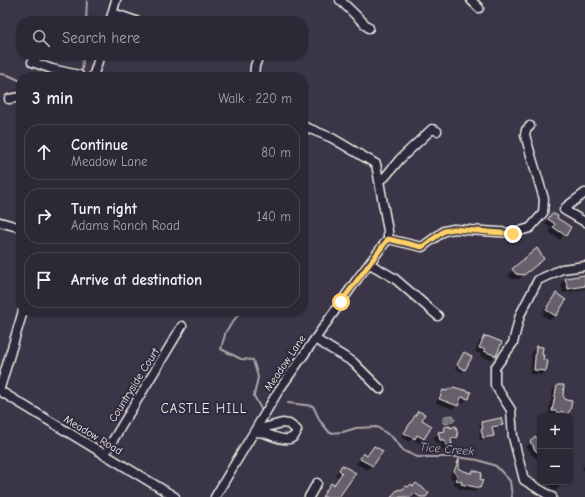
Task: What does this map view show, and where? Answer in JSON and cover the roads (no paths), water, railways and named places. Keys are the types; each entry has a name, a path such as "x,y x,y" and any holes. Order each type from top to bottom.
{"street":[{"path":"112,16 116,0"},
{"path":"340,0 369,28"},
{"path":"471,0 478,8"},
{"path":"113,12 123,16"},
{"path":"95,72 98,60"},
{"path":"254,72 257,60"},
{"path":"32,62 66,72"},
{"path":"9,99 16,98"},
{"path":"308,128 332,138 376,164 388,231 388,239 422,247 444,231 454,229 513,234 530,228 543,213 544,199 525,135 526,130 530,126"},
{"path":"379,180 386,177 400,160 432,129 437,131"},
{"path":"585,193 564,210 585,222"},
{"path":"0,222 16,227"},
{"name":"Meadow Lane","path":"215,497 279,390 358,278 388,239"},
{"path":"370,264 394,278 438,316"},
{"path":"552,497 524,480 513,437 512,410 495,385 495,368 513,343 520,315 538,280 562,269 585,266"},
{"path":"0,388 22,316"},
{"name":"Countryside Court","path":"104,455 182,326"},
{"path":"315,338 353,362 380,389"},
{"name":"Meadow Road","path":"0,391 176,497"},
{"path":"308,497 318,483"}],"waterway":[{"name":"Tice Creek","path":"86,16 87,0"},
{"name":"Tice Creek","path":"82,72 83,60"},
{"path":"0,74 8,75 16,79"},
{"name":"Tice Creek","path":"237,316 226,331 221,349 241,359 253,360 258,377 254,396 261,409"},
{"name":"Tice Creek","path":"288,403 313,406 320,421 330,433 343,432 356,428 377,427 392,437 404,451 417,457 455,457 478,460 496,466 510,481 512,497"}],"district":[{"name":"CASTLE HILL","path":"204,408"}]}
